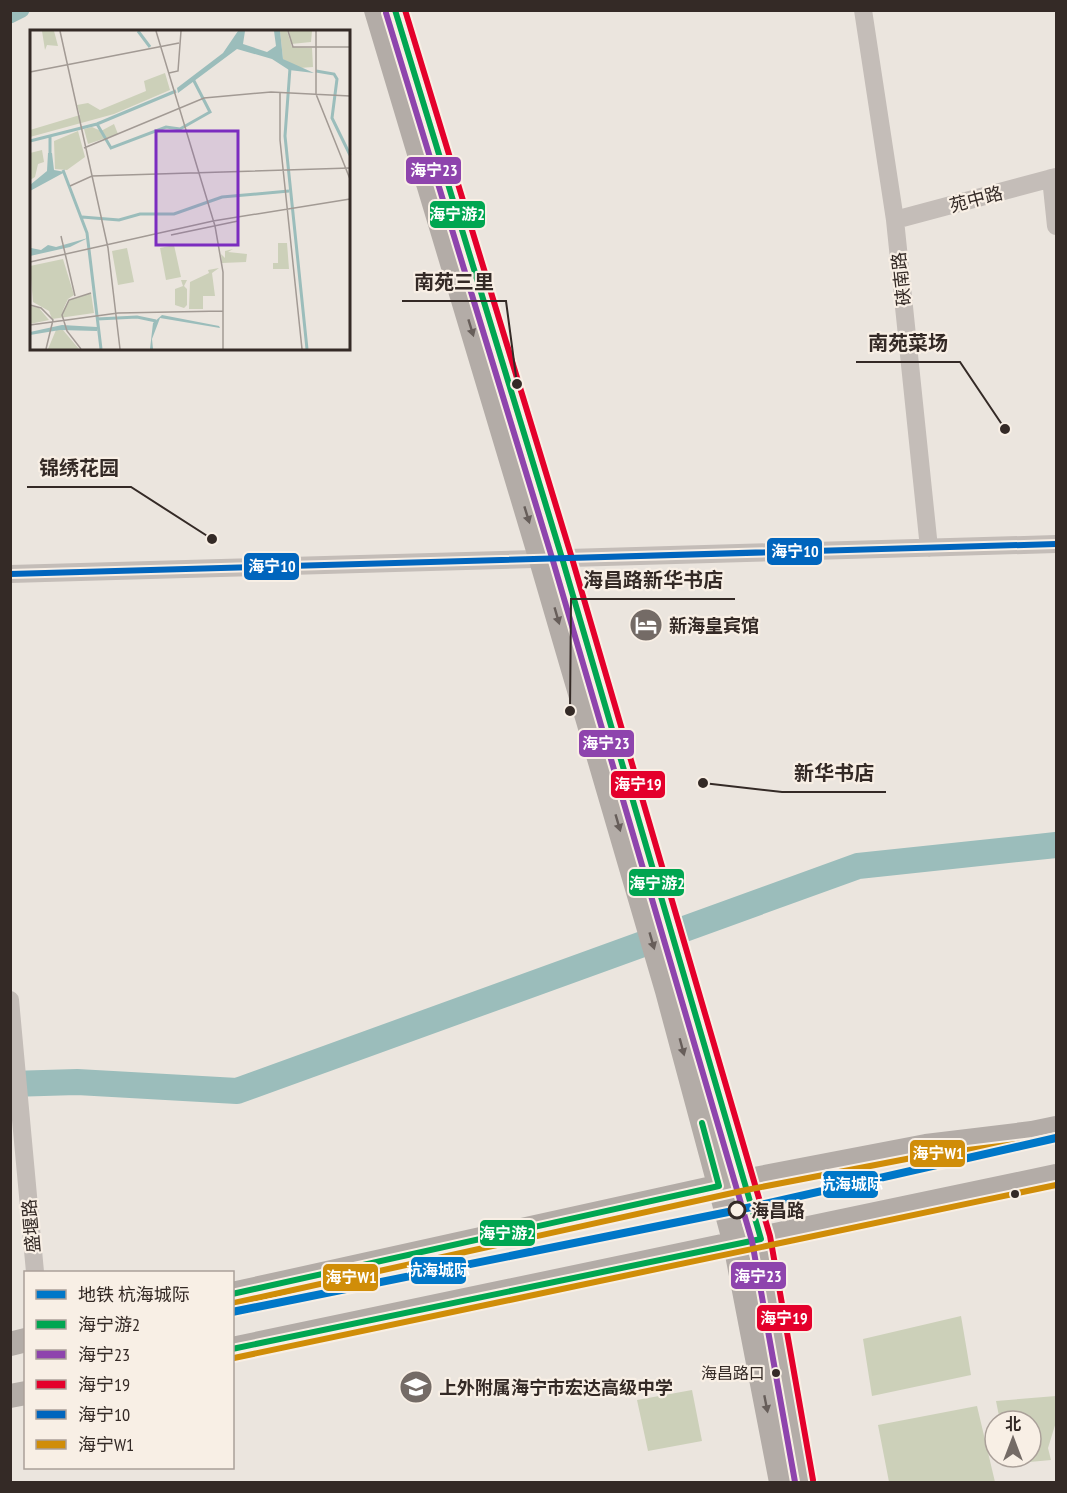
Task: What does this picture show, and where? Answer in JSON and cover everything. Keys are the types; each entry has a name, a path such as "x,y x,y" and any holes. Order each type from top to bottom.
{"main road":[{"path":"376,10 551,559"},
{"path":"395,10 551,559 676,987 744,1181 761,1239 804,1482"},
{"path":"676,987 719,1186 735,1244 781,1482"},
{"path":"234,1294 719,1186 926,1146 1056,1128"},
{"path":"234,1350 1056,1176"}],"street":[{"name":"硖南路","path":"863,10 895,220 929,548"},
{"path":"1054,178 1056,226"},
{"name":"苑中路","path":"895,220 1054,178"},
{"path":"10,574 1056,544"},
{"name":"盛堰路","path":"10,1000 35,1271"}],"green space":[{"path":"961,1316 971,1375 872,1396 863,1339"},
{"path":"692,1390 702,1441 648,1451 637,1400"},
{"path":"1056,1396 1056,1422 1048,1448 1051,1460 1043,1461 1043,1409 998,1409 996,1401"},
{"path":"977,1406 983,1431 983,1469 992,1469 995,1482 889,1482 878,1425"}],"waterway":[{"path":"10,16 22,10"},
{"path":"10,1084 77,1082 237,1091 858,866 1056,845"}],"metro line":[{"name":"杭海城际","path":"234,1312 738,1210 1056,1138"}],"transit line":[{"name":"海宁游2","path":"234,1349 761,1239 562,558 395,10"},
{"name":"海宁19","path":"405,10 571,555 770,1236 813,1480"},
{"name":"海宁23","path":"386,13 553,561 752,1241 795,1482"},
{"name":"海宁10","path":"10,574 1056,544"},
{"name":"海宁游2","path":"234,1294 719,1186 702,1123"},
{"name":"海宁W1","path":"234,1303 746,1190 927,1155 1056,1137"},
{"name":"海宁W1","path":"234,1358 1056,1185"}],"place":[{"name":"南苑三里","path":"517,384"},
{"name":"南苑菜场","path":"1005,429"},
{"name":"锦绣花园","path":"212,539"},
{"name":"新海皇宾馆","path":"646,625"},
{"name":"海昌路新华书店","path":"570,711"},
{"name":"新华书店","path":"703,783"},
{"name":"海昌路","path":"737,1210"},
{"name":"海昌路口","path":"776,1373"},
{"name":"上外附属海宁市宏达高级中学","path":"416,1387"}]}
